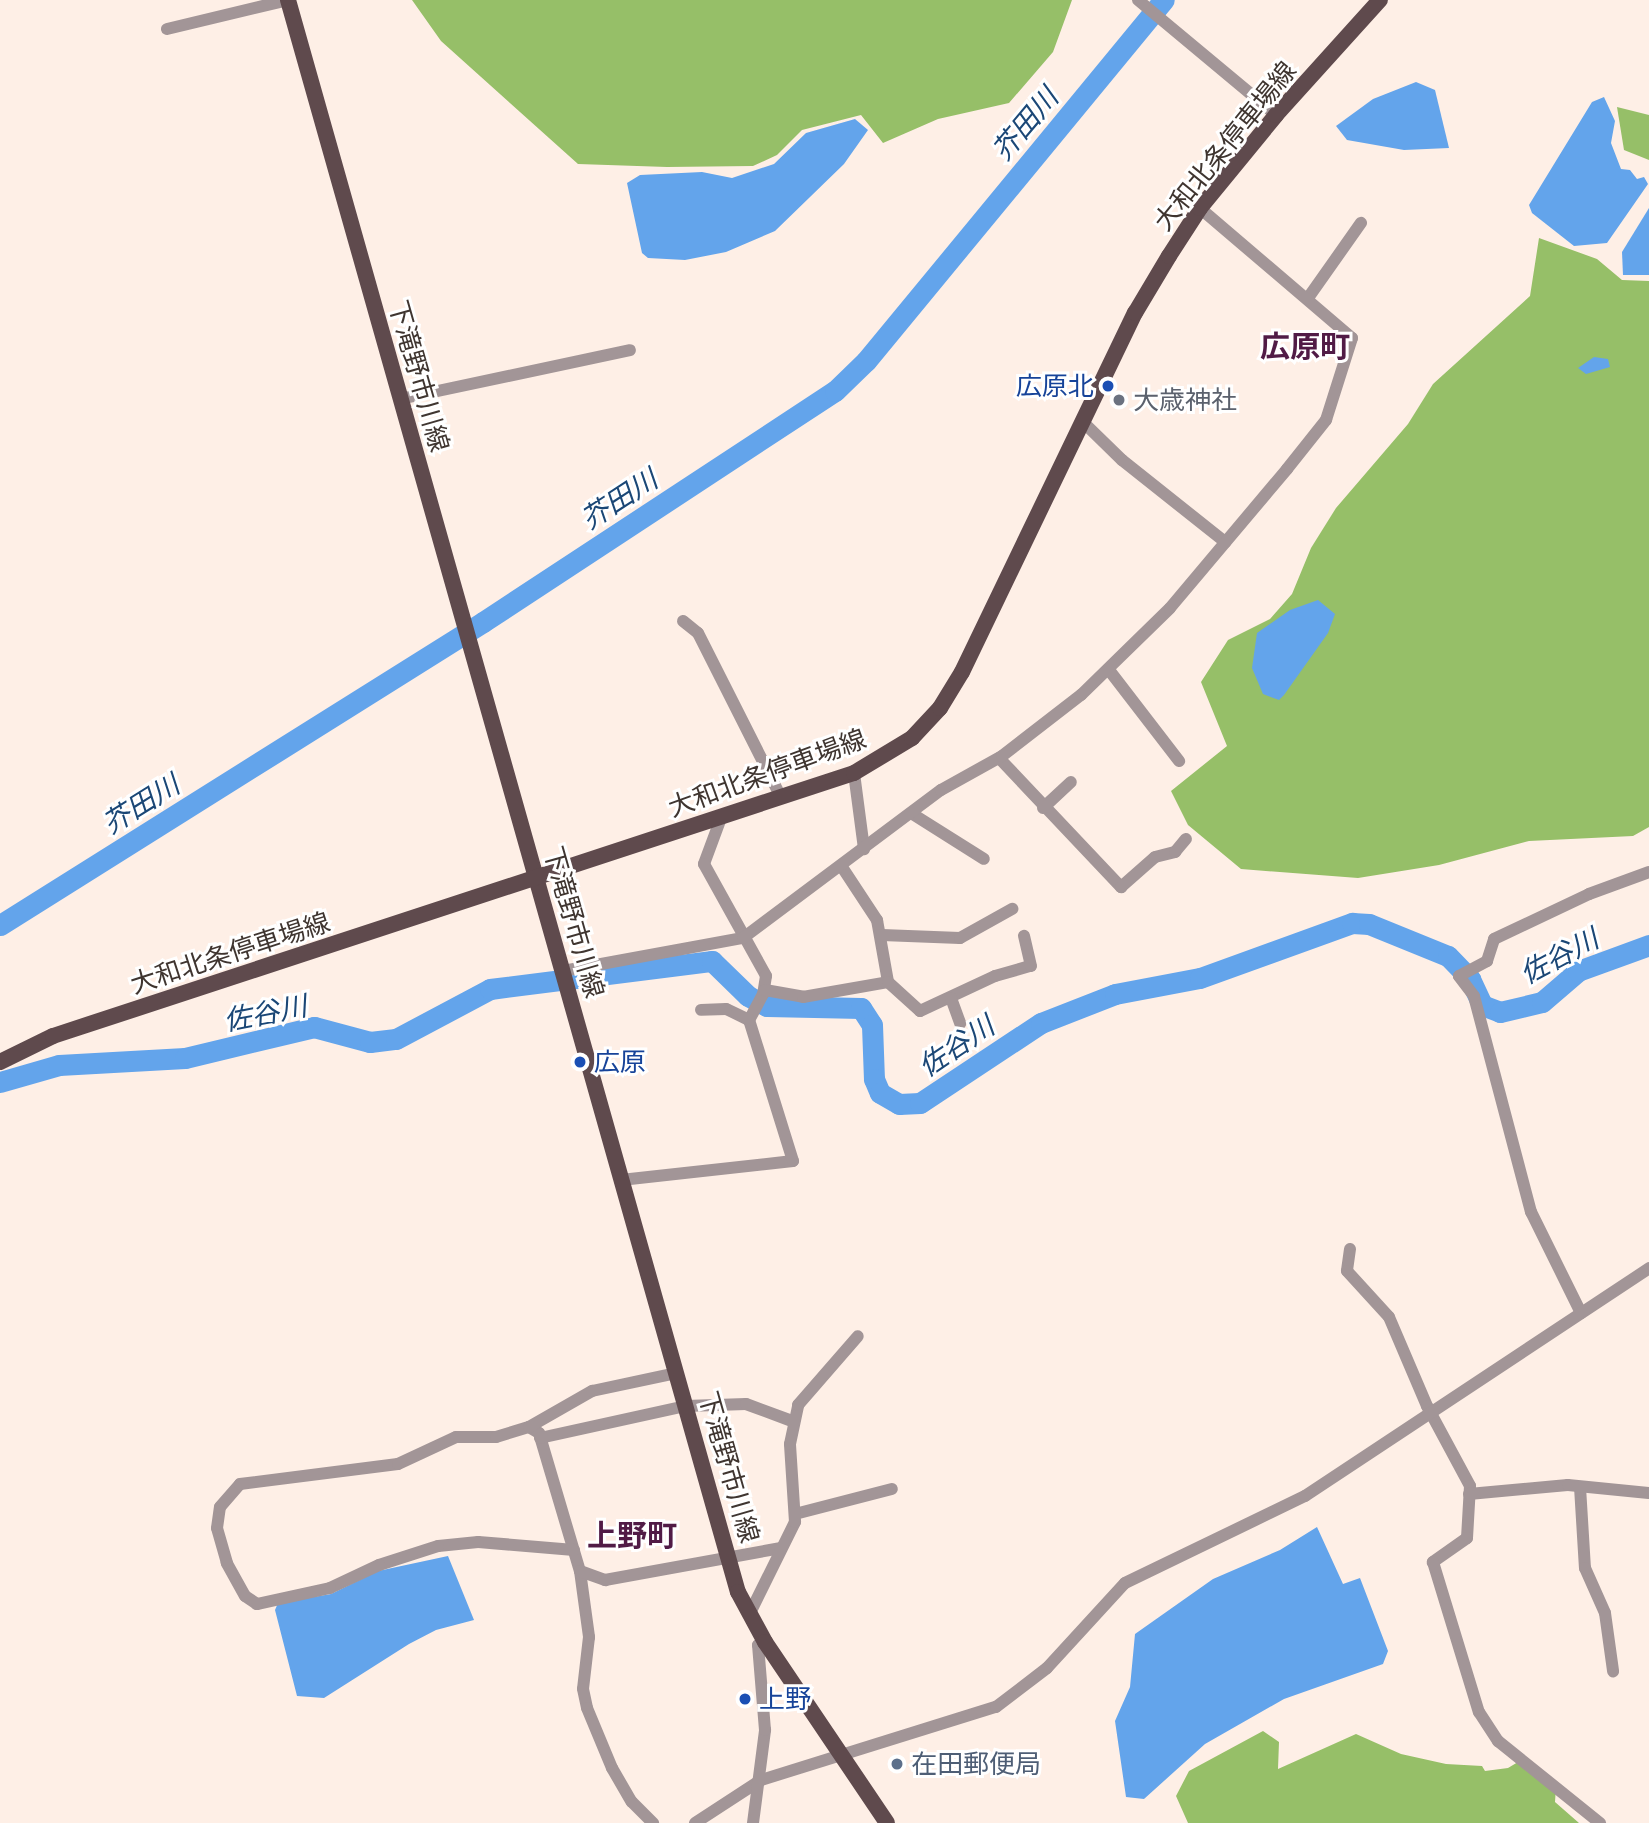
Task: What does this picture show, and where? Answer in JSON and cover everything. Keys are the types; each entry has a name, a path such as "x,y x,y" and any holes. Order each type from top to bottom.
{"main road":[{"name":"下滝野市川線","path":"288,0 729,1557 749,1615 765,1642 844,1754 887,1823"},
{"name":"大和北条停車場線","path":"0,1062 53,1036 854,773 912,738 940,708 968,661 1135,313 1200,208 1276,115 1380,0"}],"street":[{"path":"167,29 288,0"},
{"path":"1143,4 1276,115"},
{"path":"565,978 743,938 842,867 911,813 999,758 1109,670 1170,608 1326,420 1351,351 1352,338 1307,298 1268,270 1200,208"},
{"path":"1307,298 1361,223"},
{"path":"400,399 631,350"},
{"path":"1082,421 1122,460 1225,542"},
{"path":"683,621 698,633 781,797"},
{"path":"1109,670 1179,761"},
{"path":"999,758 1043,808 1121,887 1155,857 1175,852 1185,839"},
{"path":"854,773 864,849"},
{"path":"1043,808 1071,782"},
{"path":"911,813 984,859"},
{"path":"621,1180 793,1161 749,1020 765,990 766,976 704,864 721,818"},
{"path":"842,867 882,935 888,982 920,1011 995,976 1031,966 1024,936"},
{"path":"1581,1313 1531,1212 1474,996 1459,976 1487,961 1494,939 1589,894 1649,872"},
{"path":"882,935 961,939 1012,909"},
{"path":"765,990 803,997 888,982"},
{"path":"951,998 960,1023"},
{"path":"701,1010 726,1009 749,1020"},
{"path":"1350,1250 1348,1271 1389,1317 1470,1486 1467,1538 1433,1562 1479,1712 1499,1741 1600,1823"},
{"path":"695,1823 761,1780 996,1707 1047,1668 1125,1583 1264,1520 1433,1412 1649,1268"},
{"path":"749,1615 795,1514 790,1472 792,1421 798,1405 858,1336"},
{"path":"574,1550 478,1542 438,1546 379,1565 330,1588 257,1604 246,1596 227,1563 217,1528 220,1507 240,1484 398,1464 456,1437 496,1437 528,1427 592,1391 677,1373"},
{"path":"540,1438 686,1406 746,1404 792,1421"},
{"path":"528,1427 540,1438 580,1571 589,1637 583,1689 587,1708 612,1768 632,1802 653,1823"},
{"path":"1469,1494 1580,1487 1649,1493"},
{"path":"1580,1487 1584,1568 1605,1614 1613,1671"},
{"path":"795,1514 892,1489"},
{"path":"580,1571 606,1580 781,1548"},
{"path":"753,1823 761,1780 765,1730 758,1645 765,1642"}],"green space":[{"path":"412,0 1072,0 1053,52 1009,103 938,119 883,143 861,115 802,130 777,155 753,166 667,167 578,164 441,41"},
{"path":"1617,107 1649,115 1649,160 1624,150"},
{"path":"1539,238 1597,259 1622,280 1649,281 1649,827 1633,836 1529,841 1439,865 1358,878 1241,869 1188,825 1171,791 1227,746 1201,682 1228,640 1270,619 1292,594 1311,548 1336,508 1408,424 1433,384 1530,296"},
{"path":"1263,1731 1279,1742 1278,1769 1356,1734 1401,1754 1446,1764 1482,1766 1485,1771 1508,1768 1518,1762 1556,1787 1555,1802 1579,1823 1188,1823 1176,1796 1189,1771"}],"water":[{"path":"1416,82 1435,90 1449,148 1404,150 1347,140 1336,126 1373,99"},
{"path":"1604,97 1615,121 1611,143 1621,169 1630,170 1637,179 1644,177 1648,184 1607,243 1574,246 1532,213 1529,205 1592,102"},
{"path":"855,119 868,130 844,164 775,231 726,252 685,260 648,258 642,253 627,183 640,175 702,172 732,178 774,164 806,133"},
{"path":"1649,208 1649,275 1623,275 1622,252"},
{"path":"1594,357 1608,359 1610,367 1586,374 1578,368"},
{"path":"1318,600 1335,614 1328,633 1279,700 1263,694 1252,668 1257,633 1290,610"},
{"path":"1317,1527 1343,1584 1360,1578 1388,1651 1383,1664 1284,1699 1205,1744 1144,1799 1126,1797 1115,1721 1130,1687 1135,1634 1213,1579 1280,1550"},
{"path":"448,1556 474,1620 436,1630 409,1644 324,1698 297,1696 275,1610 278,1603 331,1594 378,1571"}],"waterway":[{"name":"芥田川","path":"0,925 483,622 835,391 866,361 1164,0"},
{"name":"佐谷川","path":"0,1082 59,1065 185,1058 314,1027 370,1042 396,1039 490,989 712,961 748,996 767,1006 861,1008 872,1025 874,1079 880,1093 899,1104 920,1103 1041,1023 1115,994 1200,978 1352,923 1369,924 1448,956 1470,979 1482,1005 1500,1012 1542,1002 1578,971 1649,945"}],"place":[{"name":"広原北","path":"1108,386"},
{"name":"大歳神社","path":"1119,400"},
{"name":"広原","path":"580,1062"},
{"name":"上野","path":"745,1699"},
{"name":"在田郵便局","path":"897,1764"}],"district":[{"name":"広原町","path":"1305,346"},
{"name":"上野町","path":"632,1535"}]}
